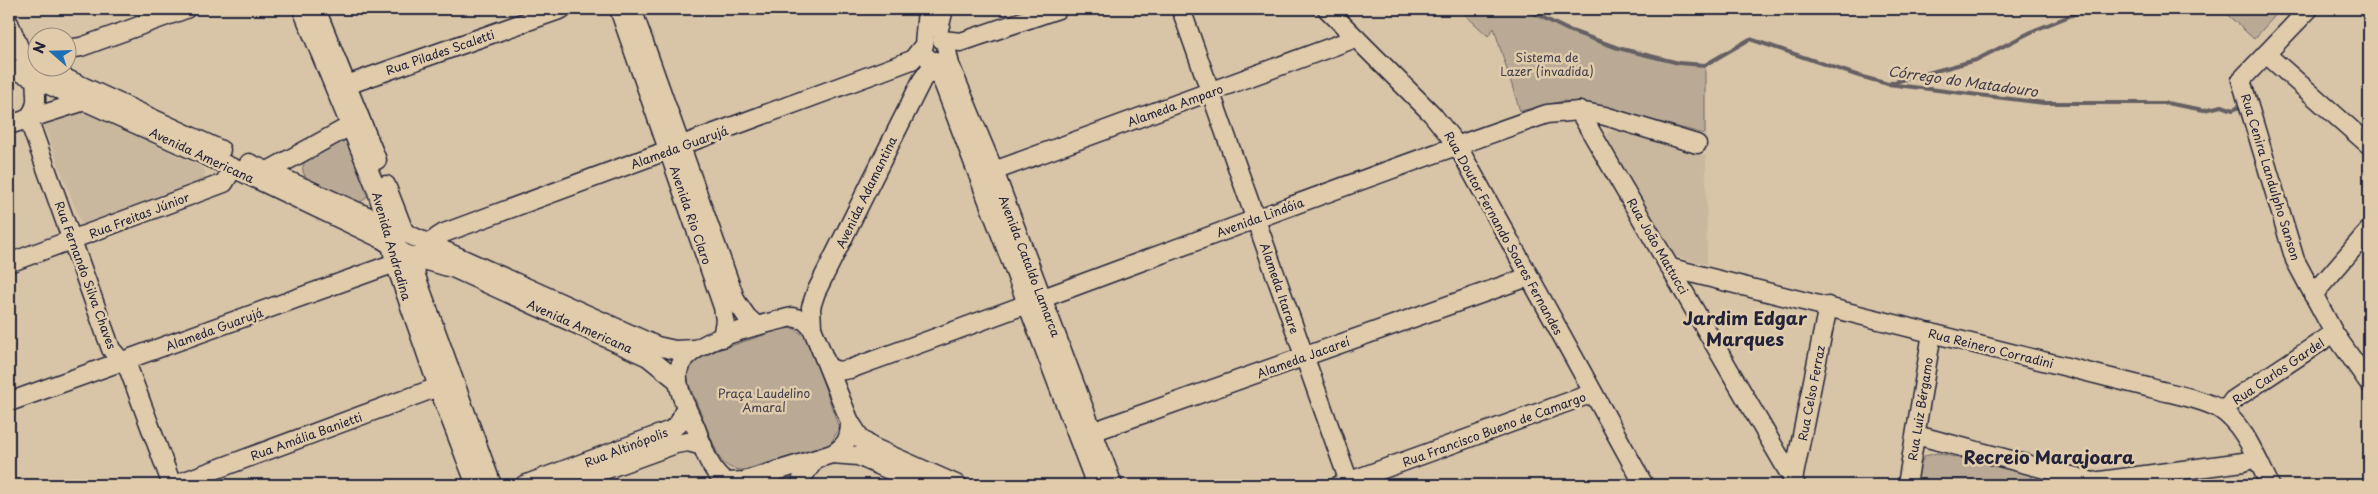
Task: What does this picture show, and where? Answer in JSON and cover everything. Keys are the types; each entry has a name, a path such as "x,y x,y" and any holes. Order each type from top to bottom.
{"street":[{"path":"78,47 186,9"},
{"name":"Avenida Andradina","path":"302,9 376,188 394,255 438,387 476,485"},
{"name":"Avenida Andradina","path":"316,9 404,231"},
{"name":"Rua Pilades Scaletti","path":"347,85 562,9"},
{"name":"Avenida Rio Claro","path":"619,9 736,301 747,317 758,326"},
{"name":"Avenida Rio Claro","path":"632,9 723,307 725,320 722,338"},
{"name":"Avenida Cataldo Lamarca","path":"929,9 944,85 1035,302 1085,435 1096,485"},
{"name":"Avenida Adamantina","path":"812,328 811,307 816,292 937,47 944,9"},
{"path":"937,47 961,42 1058,9"},
{"name":"Alameda Itarare","path":"1182,9 1304,357 1344,483"},
{"name":"Rua Doutor Fernando Soares Fernandes","path":"1327,9 1432,114 1457,145 1644,485"},
{"name":"Rua Cenira Landulpho Sanson","path":"2310,9 2241,80 2295,260 2334,333 2369,382"},
{"path":"9,23 21,52 28,59"},
{"name":"Alameda Amparo","path":"994,171 1356,38"},
{"name":"Alameda Guarujá","path":"429,243 444,233 912,60 937,47"},
{"name":"Avenida Cataldo Lamarca","path":"937,47 950,66 994,171 1035,302"},
{"name":"Avenida Americana","path":"9,52 28,63"},
{"path":"2266,54 2369,145"},
{"name":"Avenida Americana","path":"9,67 28,68"},
{"path":"35,116 37,78"},
{"path":"35,116 59,78"},
{"name":"Avenida Americana","path":"66,78 85,101 233,168 380,238 394,255 407,255 455,269 648,357 678,381"},
{"name":"Avenida Americana","path":"73,78 268,171 657,346 675,350 694,349"},
{"path":"9,125 85,101"},
{"name":"Avenida Lindóia","path":"828,367 838,371 850,369 1035,302 1256,218 1547,114 1579,111 1606,116 1696,144"},
{"name":"Rua João Mattucci","path":"1579,111 1795,482"},
{"name":"Rua Fernando Silva Chaves","path":"35,116 111,349 129,370 173,485"},
{"path":"268,171 350,126"},
{"path":"303,186 297,179 296,172 297,163 306,150"},
{"name":"Rua Freitas Júnior","path":"9,263 224,183 233,168"},
{"path":"359,211 369,206 374,199 376,188"},
{"path":"464,226 459,244 465,259"},
{"path":"2313,294 2369,230"},
{"path":"394,255 404,231"},
{"name":"Avenida Andradina","path":"429,243 416,268 416,276 492,485"},
{"name":"Alameda Guarujá","path":"9,402 122,362 394,255"},
{"name":"Rua Reinero Corradini","path":"1671,268 2151,388 2216,407 2232,419 2244,436 2270,485"},
{"name":"Alameda Jacareí","path":"1085,435 1528,277"},
{"name":"Rua Celso Ferraz","path":"1795,482 1828,306"},
{"path":"850,422 850,433 847,441 842,448 832,454 736,482 719,480 686,406 678,381 681,364 694,349 722,338 792,317 804,320 812,328 850,422 861,439 872,447 958,485"},
{"name":"Rua Carlos Gardel","path":"2224,412 2233,400 2334,333"},
{"name":"Rua Luiz Bérgamo","path":"1907,485 1932,334"},
{"name":"Rua Amália Banietti","path":"173,485 438,387"},
{"name":"Rua Francisco Bueno de Camargo","path":"1344,483 1593,393"},
{"name":"Rua Altinópolis","path":"524,485 671,430 679,424 686,406"},
{"name":"Avenida Cataldo Lamarca","path":"1085,435 1113,485"},
{"path":"1916,435 2095,482"},
{"name":"Rua Altinópolis","path":"563,485 676,444 688,442 704,446"},
{"path":"832,454 858,456 923,485"},
{"path":"2070,485 2243,462 2256,458"},
{"path":"800,485 803,476 815,460"},
{"path":"773,472 792,485"}],"shaded area":[{"path":"81,110 202,167 205,171 204,180 200,184 83,228 44,126 48,121"},
{"path":"1614,130 1706,156 1707,264 1676,257 1606,143 1605,138 1608,132"}],"green space":[{"name":"Sistema de Lazer (invadida)","path":"1459,9 1526,9 1568,30 1618,48 1679,63 1705,65 1705,134 1586,103 1563,101 1520,111 1494,28 1488,36"},
{"path":"2221,9 2281,9 2254,39"},
{"path":"343,139 348,142 368,190 366,198 358,203 316,186 303,172 304,164 311,156"},
{"name":"Praça Laudelino Amaral","path":"786,328 795,329 808,339 839,428 831,443 822,448 744,470 733,469 727,466 719,457 687,380 689,365 702,355"},
{"path":"1937,453 2031,474 2032,478 2030,481 2002,485 1919,485 1919,467 1925,456"}],"waterway":[{"name":"Córrego do Matadouro","path":"1526,9 1566,29 1618,48 1679,63 1705,65 1750,39 1888,84 2044,103 2166,103 2204,110 2222,106 2233,110 2239,107"},
{"path":"1891,83 1976,60 2035,30 2087,9"}],"district":[{"name":"Jardim Edgar Marques","path":"1745,327"},
{"name":"Recreio Marajoara","path":"2049,456"}]}
